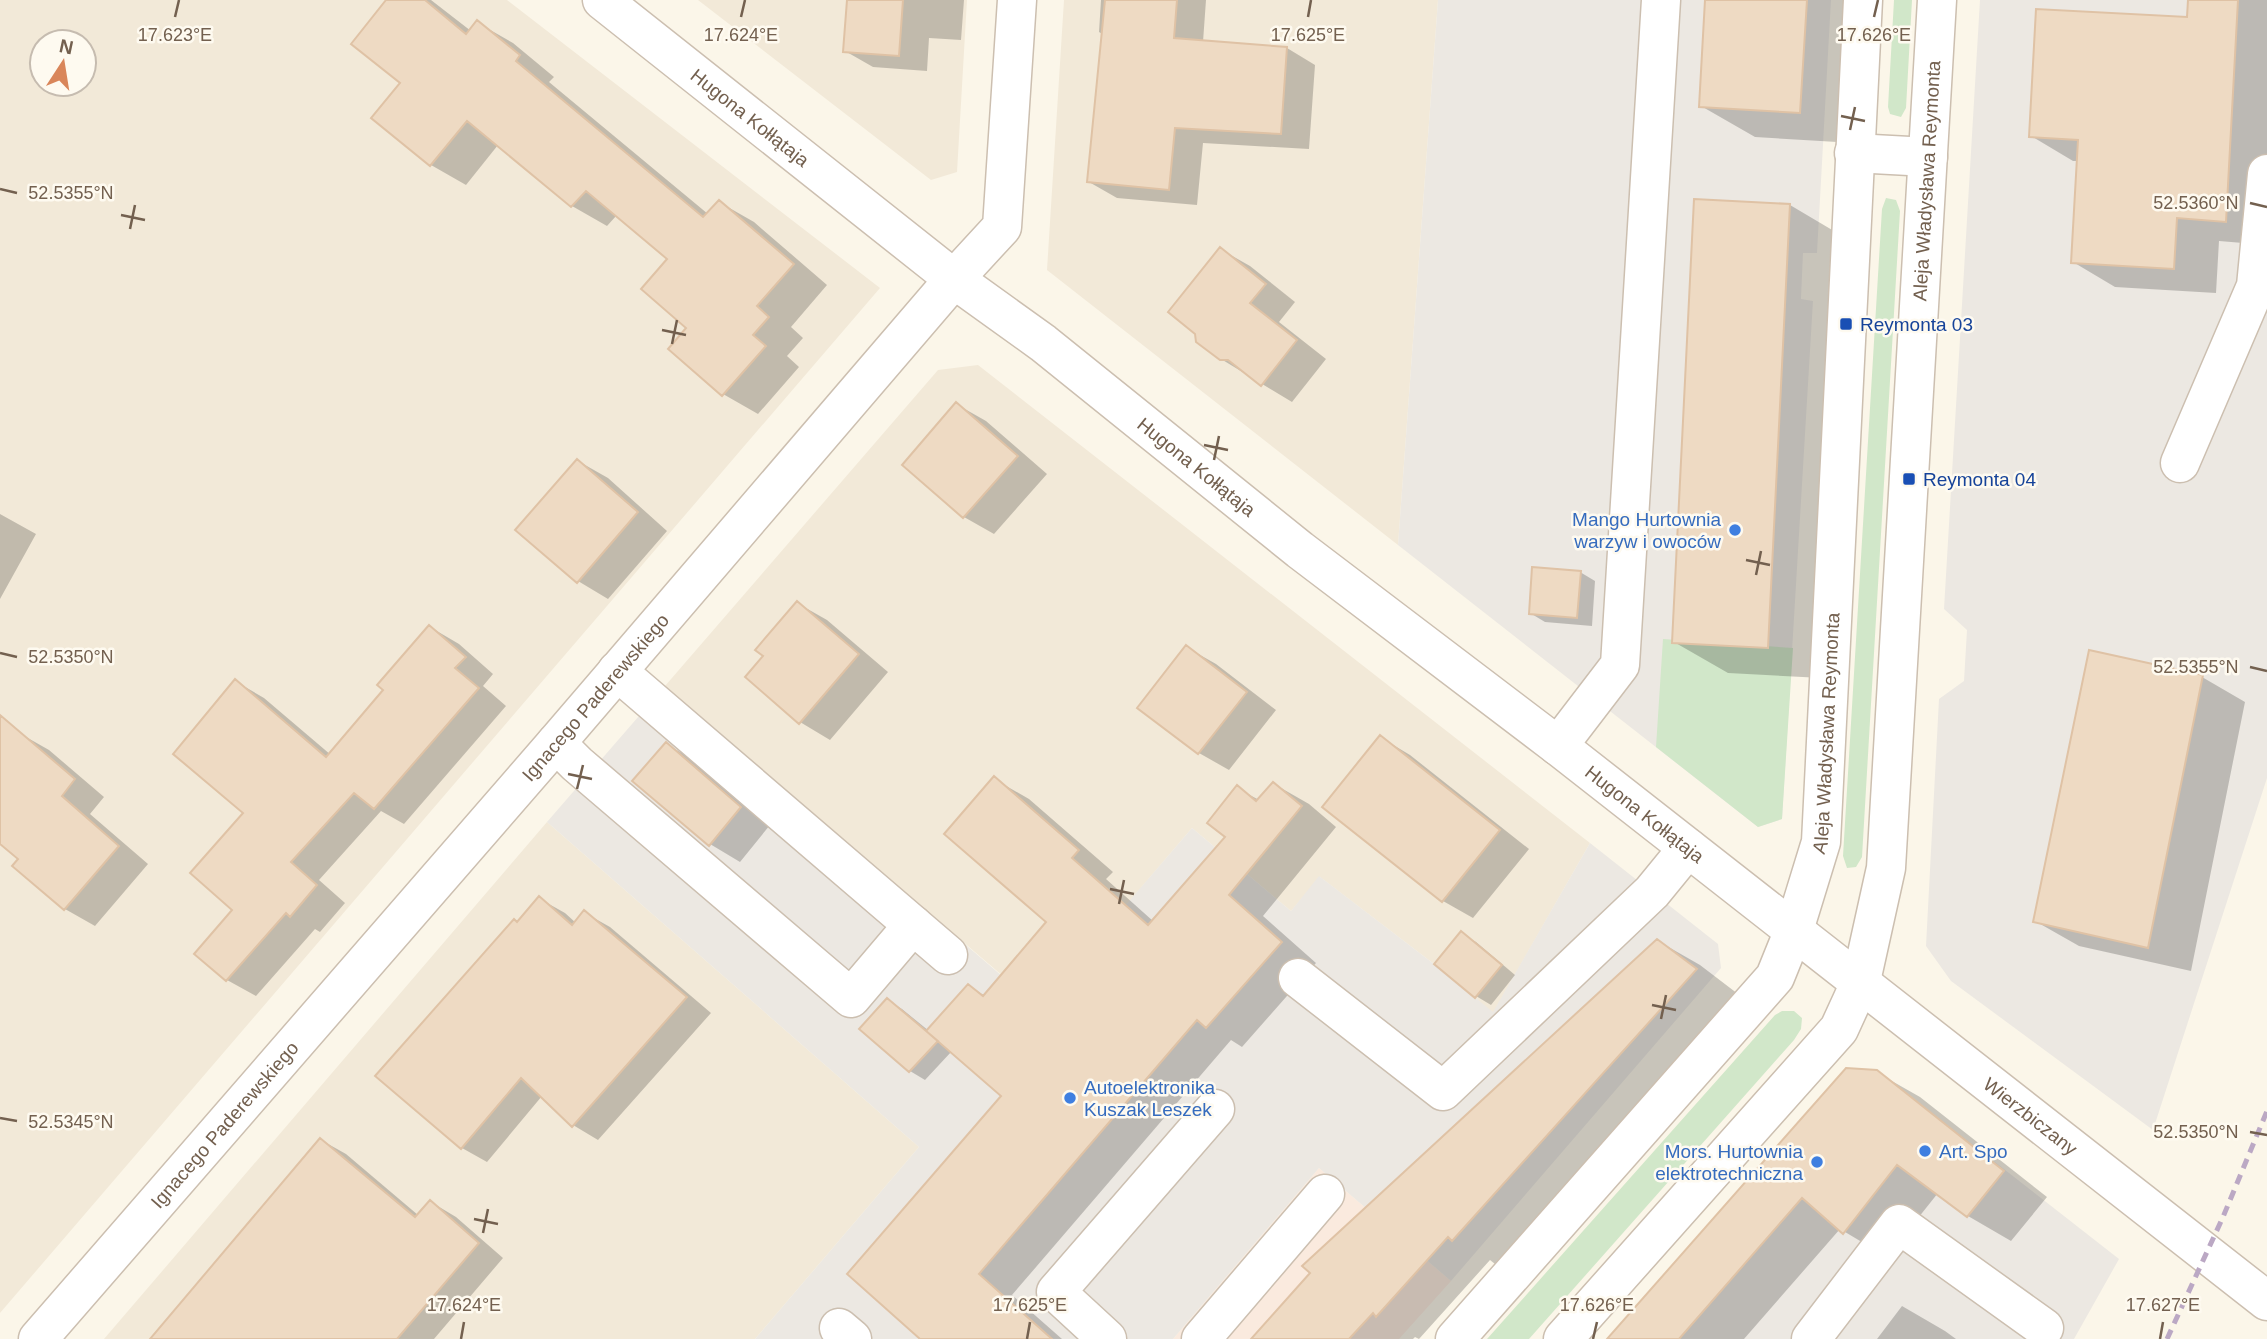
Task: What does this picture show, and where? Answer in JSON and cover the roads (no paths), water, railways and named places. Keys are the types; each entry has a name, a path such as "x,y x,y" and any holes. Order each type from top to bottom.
{"street":[{"name":"Hugona Kołłątaja","path":"602,0 954,279 1043,343 1300,550 1794,930"},
{"name":"Ignacego Paderewskiego","path":"38,1339 556,743 954,279 1002,228 1017,0"},
{"path":"1558,746 1620,665 1661,0"},
{"name":"Aleja Władysława Reymonta","path":"1454,1339 1775,977 1794,930 1821,842 1863,0"},
{"name":"Aleja Władysława Reymonta","path":"1563,1339 1839,1029 1861,981 1886,868 1937,0"},
{"path":"1854,153 1928,157"},
{"path":"2180,463 2256,286 2267,174"},
{"path":"617,671 948,955"},
{"path":"556,743 576,764 851,998 913,925"},
{"path":"1298,978 1443,1091 1653,892 1688,848"},
{"name":"Wierzbiczany","path":"1794,930 2267,1301"},
{"path":"1107,1339 1056,1292 1215,1108"},
{"path":"1201,1339 1325,1194"},
{"path":"1811,1339 1899,1224 2044,1328"}],"railway":[{"path":"2167,1339 2223,1217 2267,1111"}],"place":[{"name":"Reymonta 03","path":"1846,324"},
{"name":"Reymonta 04","path":"1909,479"},
{"name":"Mango Hurtownia warzyw i owoców","path":"1735,530"},
{"name":"Autoelektronika Kuszak Leszek","path":"1070,1098"},
{"name":"Art. Spo","path":"1925,1151"},
{"name":"Mors. Hurtownia elektrotechniczna","path":"1817,1162"}]}
